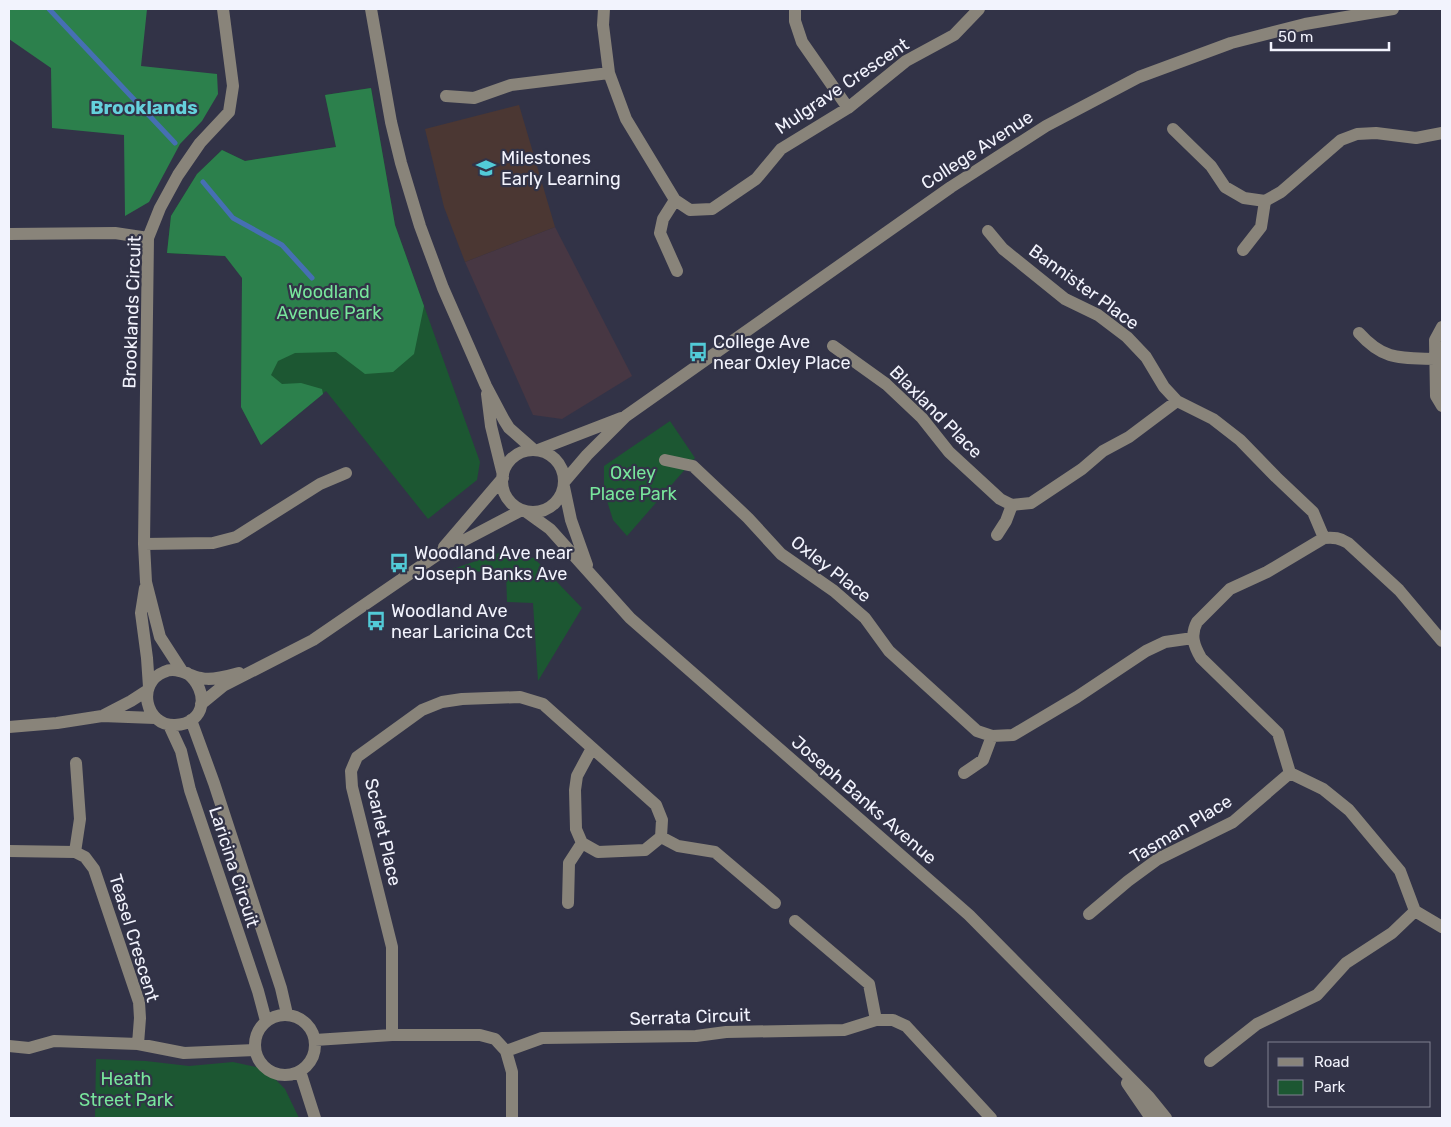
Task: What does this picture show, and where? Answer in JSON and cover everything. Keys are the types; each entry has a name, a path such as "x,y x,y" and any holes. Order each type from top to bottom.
{"street":[{"name":"Brooklands Circuit","path":"185,672 160,637 146,582 144,544 148,238 160,208 178,175 200,143 229,112 233,86 223,9"},
{"path":"371,9 391,122 401,163 420,226 443,288 486,386 509,428 536,450"},
{"path":"604,9 603,25 609,73 626,119 676,200 663,219 660,233 677,271"},
{"path":"795,9 795,21 802,42 848,108"},
{"name":"Mulgrave Crescent","path":"676,200 690,210 712,209 756,179 781,149 848,108 906,62 954,35 979,9"},
{"name":"College Avenue","path":"564,485 587,455 626,416 951,187 1046,126 1139,78 1231,43 1305,24 1393,9"},
{"path":"446,96 474,98 511,85 609,73"},
{"path":"1173,129 1211,166 1225,187 1244,198 1265,201 1281,192 1340,140 1357,134 1367,133 1416,138 1442,133"},
{"path":"1243,250 1261,227 1265,201"},
{"name":"Bannister Place","path":"988,231 1003,249 1065,299 1098,315 1126,338 1146,357 1164,388 1177,401 1213,419 1240,440 1313,512 1324,538"},
{"path":"9,234 115,233 148,238"},
{"path":"1442,328 1435,340 1436,396 1442,406"},
{"path":"1359,333 1369,344 1381,352 1396,357 1435,359"},
{"name":"Blaxland Place","path":"833,346 886,384 922,418 949,452 1000,499 1012,505"},
{"path":"440,553 503,477 507,465 523,451 536,450 547,453 558,461 564,473 564,485 558,500 548,509 534,512 514,505 507,497 503,488 503,477 491,426 486,386"},
{"path":"997,535 1006,521 1012,505 1030,503 1082,469 1103,450 1129,437 1177,401"},
{"name":"College Avenue","path":"536,450 626,416"},
{"name":"Oxley Place","path":"665,460 693,466 748,518 781,554 834,590 865,618 889,651 977,731 992,736"},
{"path":"144,544 213,543 236,537 320,484 346,473"},
{"name":"Joseph Banks Avenue","path":"564,485 571,520 588,570"},
{"path":"201,704 223,686 313,640 440,553 524,510"},
{"name":"Joseph Banks Avenue","path":"524,510 550,529 630,618 969,916 1025,970 1149,1097 1166,1118"},
{"path":"1442,641 1399,590 1348,543 1333,537 1324,538 1267,572 1230,589 1193,628 1194,645 1201,658 1278,733 1290,773 1323,789 1349,810 1400,872 1415,911 1442,927"},
{"name":"Brooklands Circuit","path":"146,582 141,613 148,658 148,689"},
{"path":"964,773 983,760 992,736 1014,735 1077,697 1146,651 1165,642 1193,638"},
{"path":"102,716 131,701 148,689 154,679 164,672 173,670 185,672 202,679 226,676 263,667"},
{"path":"9,727 57,723 102,716 154,718 169,725 182,725 198,713 201,704 200,688 195,679 185,672"},
{"path":"148,689 147,705 154,718"},
{"name":"Scarlet Place","path":"392,1035 392,947 352,787 351,771 357,757 422,710 442,702 462,699 520,697 543,704 656,805 662,820 661,837"},
{"name":"Laricina Circuit","path":"191,720 218,792 287,1014"},
{"name":"Laricina Circuit","path":"169,725 181,751 190,790 258,991 266,1021"},
{"path":"592,748 577,776 575,790 576,829 582,843 598,852 645,850 661,837 678,846 715,852 775,903"},
{"path":"9,851 76,852 80,819 76,763"},
{"name":"Tasman Place","path":"1089,914 1158,859 1233,822 1290,773"},
{"path":"568,903 569,863 582,843"},
{"name":"Teasel Crescent","path":"76,852 85,856 94,868 139,1002 138,1044"},
{"path":"1210,1061 1257,1024 1317,995 1346,963 1392,933 1415,911"},
{"path":"795,920 869,984 876,1020"},
{"path":"287,1014 305,1022 312,1030 315,1050 311,1060 300,1071 282,1075 272,1072 259,1061 255,1050 257,1033 266,1021 275,1016 287,1014"},
{"name":"Serrata Circuit","path":"506,1051 542,1038 696,1036 726,1032 844,1030 876,1020 893,1020 906,1026 991,1118"},
{"path":"315,1040 392,1035 480,1035 495,1039 506,1051 512,1072 512,1118"},
{"path":"9,1046 29,1048 54,1041 138,1044 184,1053 255,1050"},
{"name":"Joseph Banks Avenue","path":"1113,1062 1151,1118"},
{"path":"300,1071 314,1118"}],"shaded area":[{"name":"Milestones Early Learning","path":"519,105 555,227 465,262 444,207 425,129"},
{"path":"555,227 632,376 562,419 533,415 465,262"}],"green space":[{"path":"9,9 147,9 141,66 217,74 218,94 202,121 180,144 149,202 125,216 124,135 52,128 51,68 9,39"},
{"name":"Woodland Avenue Park","path":"371,88 395,225 480,462 477,480 428,519 326,391 261,445 241,407 242,277 225,256 167,253 171,216 197,174 222,150 245,161 336,147 325,95"},
{"name":"Woodland Avenue Park","path":"371,88 395,225 424,306 414,354 393,372 365,374 336,352 295,353 278,361 271,375 282,384 301,383 322,389 323,394 261,445 241,407 242,278 225,256 167,253 171,216 197,174 222,150 245,161 336,147 325,95"},
{"name":"Oxley Place Park","path":"670,421 695,458 627,536 613,520 604,491 604,466"},
{"path":"502,552 534,558 582,608 538,681 533,603 507,602 506,572 447,571"},
{"name":"Heath Street Park","path":"96,1059 146,1061 189,1066 233,1062 265,1069 285,1089 299,1118 95,1118"}],"waterway":[{"path":"49,9 175,143"},
{"path":"203,182 233,218 282,245 312,278"}],"place":[{"name":"Milestones Early Learning","path":"486,168"},
{"name":"College Ave near Oxley Place","path":"698,352"},
{"name":"Woodland Ave near Joseph Banks Ave","path":"399,563"},
{"name":"Woodland Ave near Laricina Cct","path":"376,621"}],"district":[{"name":"Brooklands","path":"144,107"}]}
